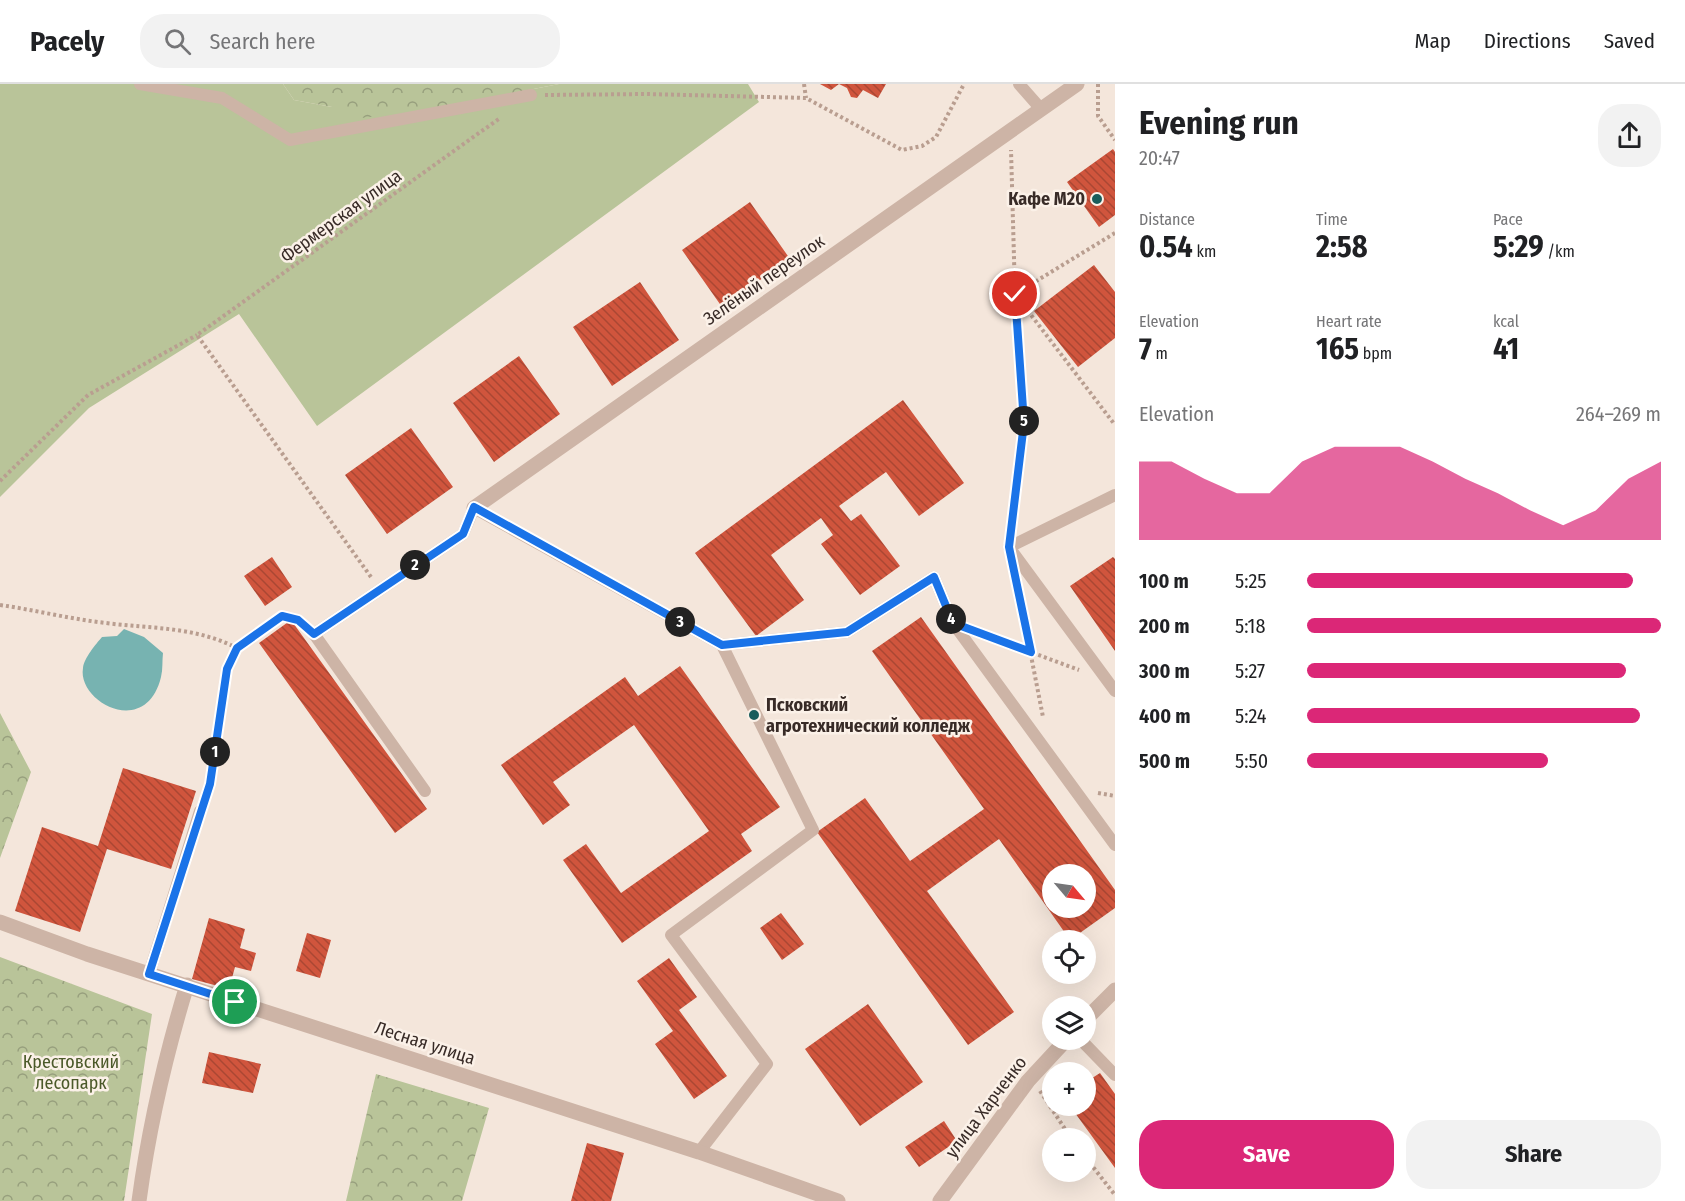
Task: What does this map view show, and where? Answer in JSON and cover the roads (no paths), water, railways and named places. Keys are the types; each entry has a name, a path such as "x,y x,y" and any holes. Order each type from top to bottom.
{"street":[{"name":"Зелёный переулок","path":"474,507 1077,84"},
{"name":"Лесная улица","path":"0,922 149,974 699,1152 838,1201"},
{"path":"139,1201 147,1146 165,1058 187,986"},
{"path":"1096,1009 1115,990"},
{"name":"улица Харченко","path":"940,1201 1028,1081 1057,1050"}],"lane":[{"path":"140,84 222,98 290,140 531,95"},
{"path":"1019,84 1041,109"},
{"path":"1111,686 1009,547 1115,495"},
{"path":"425,791 314,634 463,534 474,507 722,645 813,830 671,935 767,1064 699,1152"},
{"path":"722,645 847,632 934,577 953,623 1115,845"},
{"path":"149,974 200,811"},
{"path":"1091,1050 1115,1075"}],"water":[{"path":"124,629 144,637 163,653 161,677 153,696 142,707 128,710 114,708 101,702 84,681 83,668 88,656 102,637 117,636"}],"place":[{"name":"Кафе М20","path":"1097,199"},
{"name":"Псковский агротехнический колледж","path":"754,715"}],"park label":[{"name":"Крестовский лесопарк","path":"71,1072"}]}
